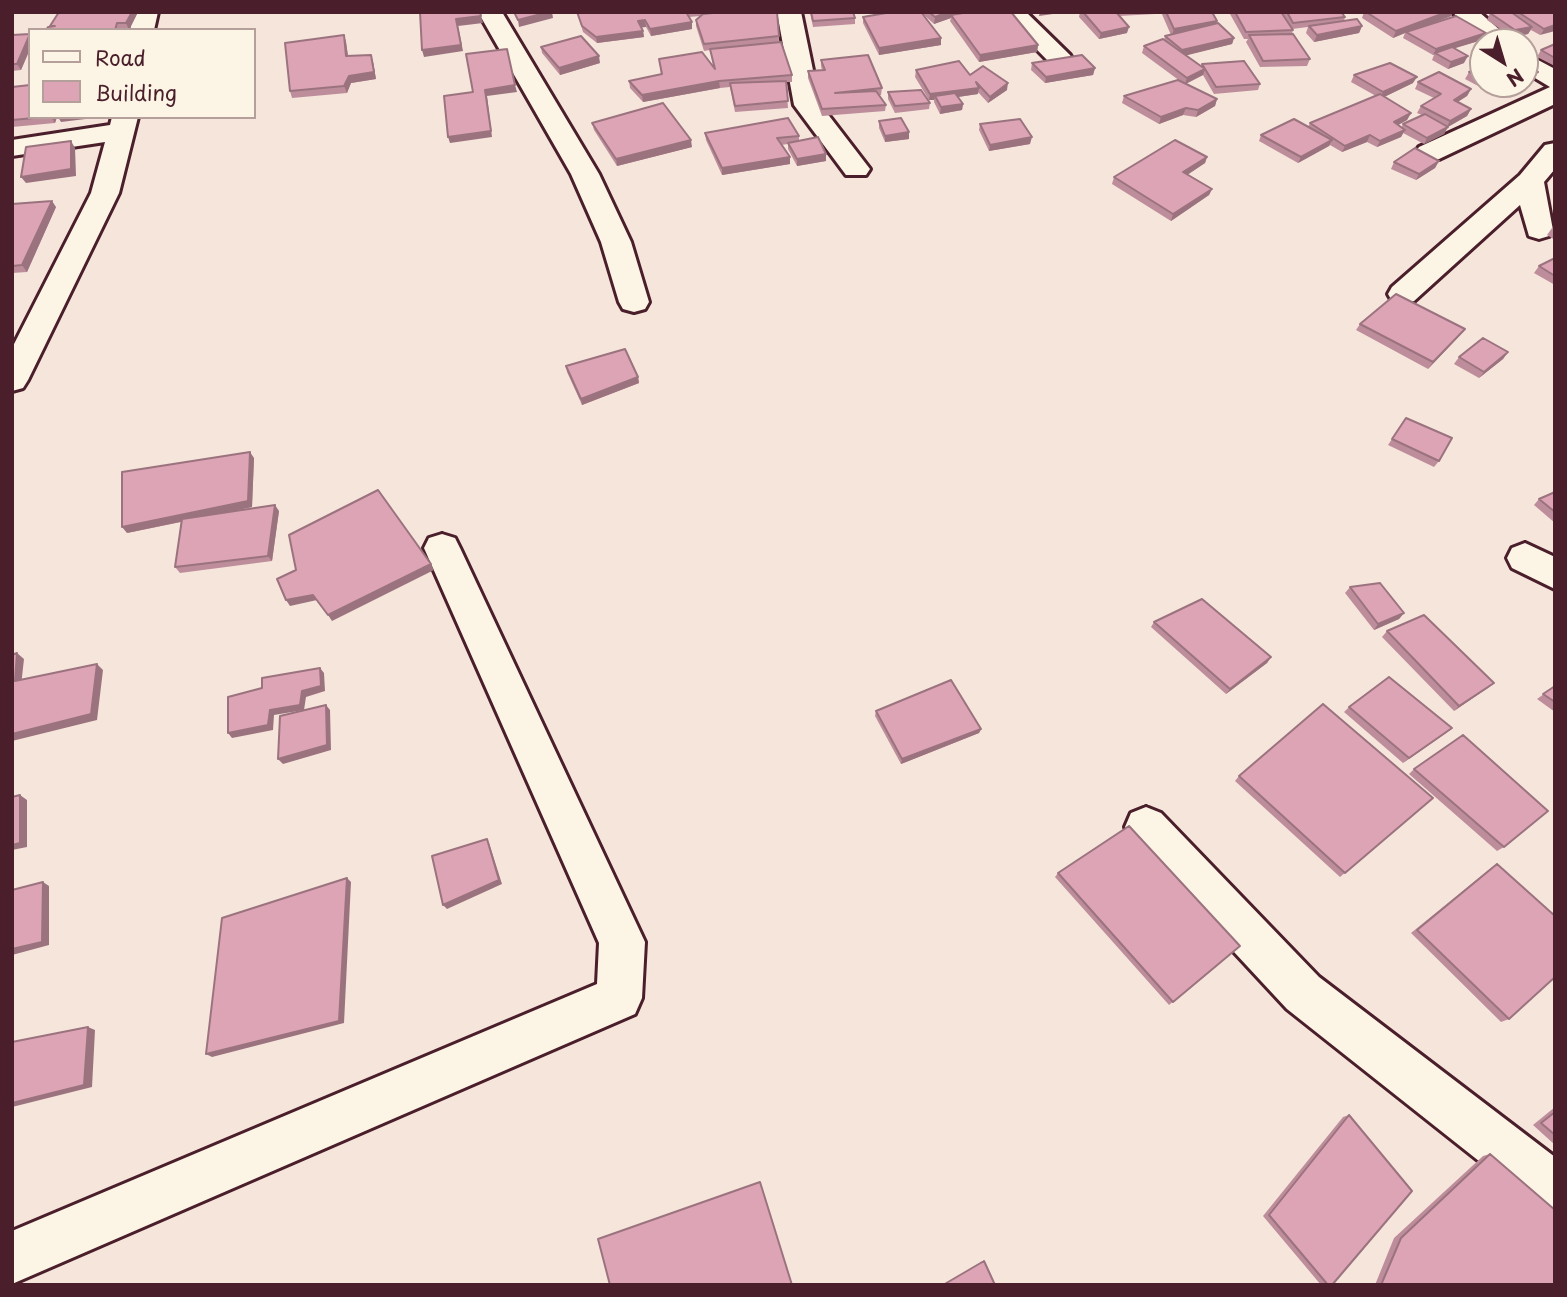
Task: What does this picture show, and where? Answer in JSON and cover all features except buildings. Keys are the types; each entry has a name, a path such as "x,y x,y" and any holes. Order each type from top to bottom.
{"street":[{"path":"490,12 585,174 616,242 634,302"},
{"path":"789,12 807,105 856,169"},
{"path":"1012,12 1061,60"},
{"path":"1464,12 1484,28"},
{"path":"1539,70 1555,81"},
{"path":"1429,153 1555,94"},
{"path":"12,148 124,124 105,193 12,380"},
{"path":"1404,293 1530,181 1555,151"},
{"path":"1530,181 1539,230"},
{"path":"12,1258 619,998 622,942 442,548"},
{"path":"1146,827 1303,993 1555,1189"}]}
